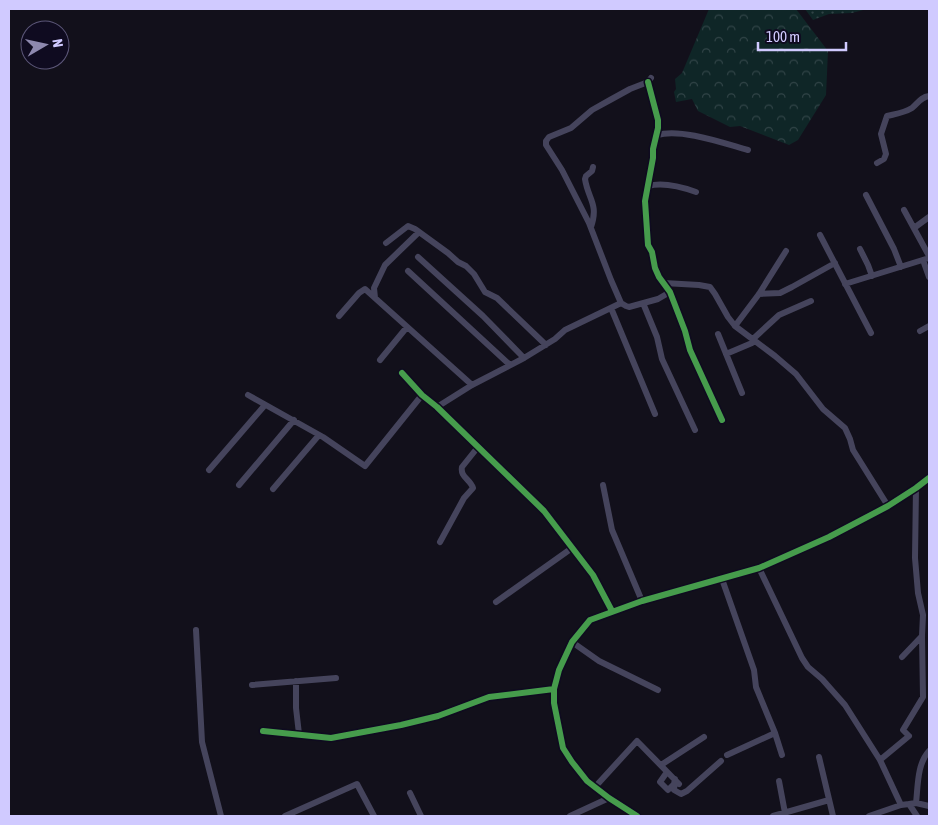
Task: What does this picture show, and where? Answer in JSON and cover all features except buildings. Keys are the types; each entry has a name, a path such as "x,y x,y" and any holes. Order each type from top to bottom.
{"street":[{"path":"670,292 658,299 629,307 621,303 591,227 562,170 546,145 549,137 574,126 592,110 650,80 658,120 645,201 648,245 652,252 655,268 670,292 690,350 722,420"},
{"path":"877,164 884,159 886,154 881,134 887,116 912,108 924,97 929,96"},
{"path":"656,135 678,133 748,150"},
{"path":"591,227 595,213 585,179 593,167"},
{"path":"648,186 661,185 686,188 696,192"},
{"path":"866,195 894,249 901,267"},
{"path":"904,210 927,258 929,278"},
{"path":"914,228 929,217"},
{"path":"386,243 408,226 419,232 466,266 474,274 485,292 497,298 546,344"},
{"path":"374,298 374,288 385,265 419,232"},
{"path":"820,235 870,333"},
{"path":"860,249 872,276"},
{"path":"735,326 759,294 786,251"},
{"path":"418,257 483,316 524,358"},
{"path":"845,284 927,258"},
{"path":"759,294 780,293 834,263"},
{"path":"408,271 510,365"},
{"path":"664,283 710,287 735,326 796,374 823,409 844,428 853,450 888,506"},
{"path":"339,316 359,293 365,289 472,385"},
{"path":"726,354 752,343 753,339 779,316 811,301"},
{"path":"437,407 472,385 524,358 555,339 565,330 621,303"},
{"path":"644,303 657,337 662,359 695,430"},
{"path":"611,308 655,414"},
{"path":"920,331 929,326"},
{"path":"380,360 407,327"},
{"path":"718,334 742,393"},
{"path":"402,373 422,395 437,407 544,512 593,574 612,611"},
{"path":"248,395 319,434 365,466 422,395"},
{"path":"210,470 266,404"},
{"path":"239,485 294,420"},
{"path":"273,489 319,434"},
{"path":"440,542 464,498 473,488 461,470 462,466 478,447"},
{"path":"637,816 587,781 563,748 554,703 554,689 572,642 590,620 642,601 759,568 829,537 888,506 929,478"},
{"path":"603,485 612,530 642,601"},
{"path":"880,760 909,736 903,730 923,697 923,615 918,593 915,558 916,488"},
{"path":"496,602 572,548"},
{"path":"759,568 802,658 808,667 822,679 845,705 880,760 901,805"},
{"path":"722,579 754,670 756,687 782,755"},
{"path":"196,630 202,742 221,816"},
{"path":"902,657 922,636"},
{"path":"572,642 599,661 658,690"},
{"path":"252,685 336,678"},
{"path":"296,681 296,708 299,734"},
{"path":"263,731 331,738 438,716 489,697 554,689"},
{"path":"726,755 775,733"},
{"path":"661,765 704,737"},
{"path":"595,787 637,741 677,781"},
{"path":"917,816 913,803 921,765 929,751"},
{"path":"819,757 833,816"},
{"path":"677,781 674,790 681,794 687,791 721,761"},
{"path":"667,772 660,782 668,790 677,781"},
{"path":"779,781 785,813"},
{"path":"285,816 357,784 374,816"},
{"path":"410,793 422,816"},
{"path":"570,816 609,798"},
{"path":"773,816 829,800"},
{"path":"869,816 913,803 929,806"}],"green space":[{"path":"709,9 796,9 828,51 826,95 798,140 789,145 740,126 730,127 698,111 692,99 676,102 674,92 676,89 675,79 682,73"},
{"path":"805,9 867,9 852,13 829,14 813,20"}],"cycle path":[{"path":"648,82 658,120 645,201 648,245 652,252 655,268 670,292 690,350 722,420"},
{"path":"402,373 422,395 437,407 544,511 593,575 612,611"},
{"path":"637,816 587,781 563,748 554,703 554,689 559,670 572,642 590,620 642,601 759,568 829,537 888,506 929,478"},
{"path":"263,731 331,738 438,716 489,697 554,689"}]}
